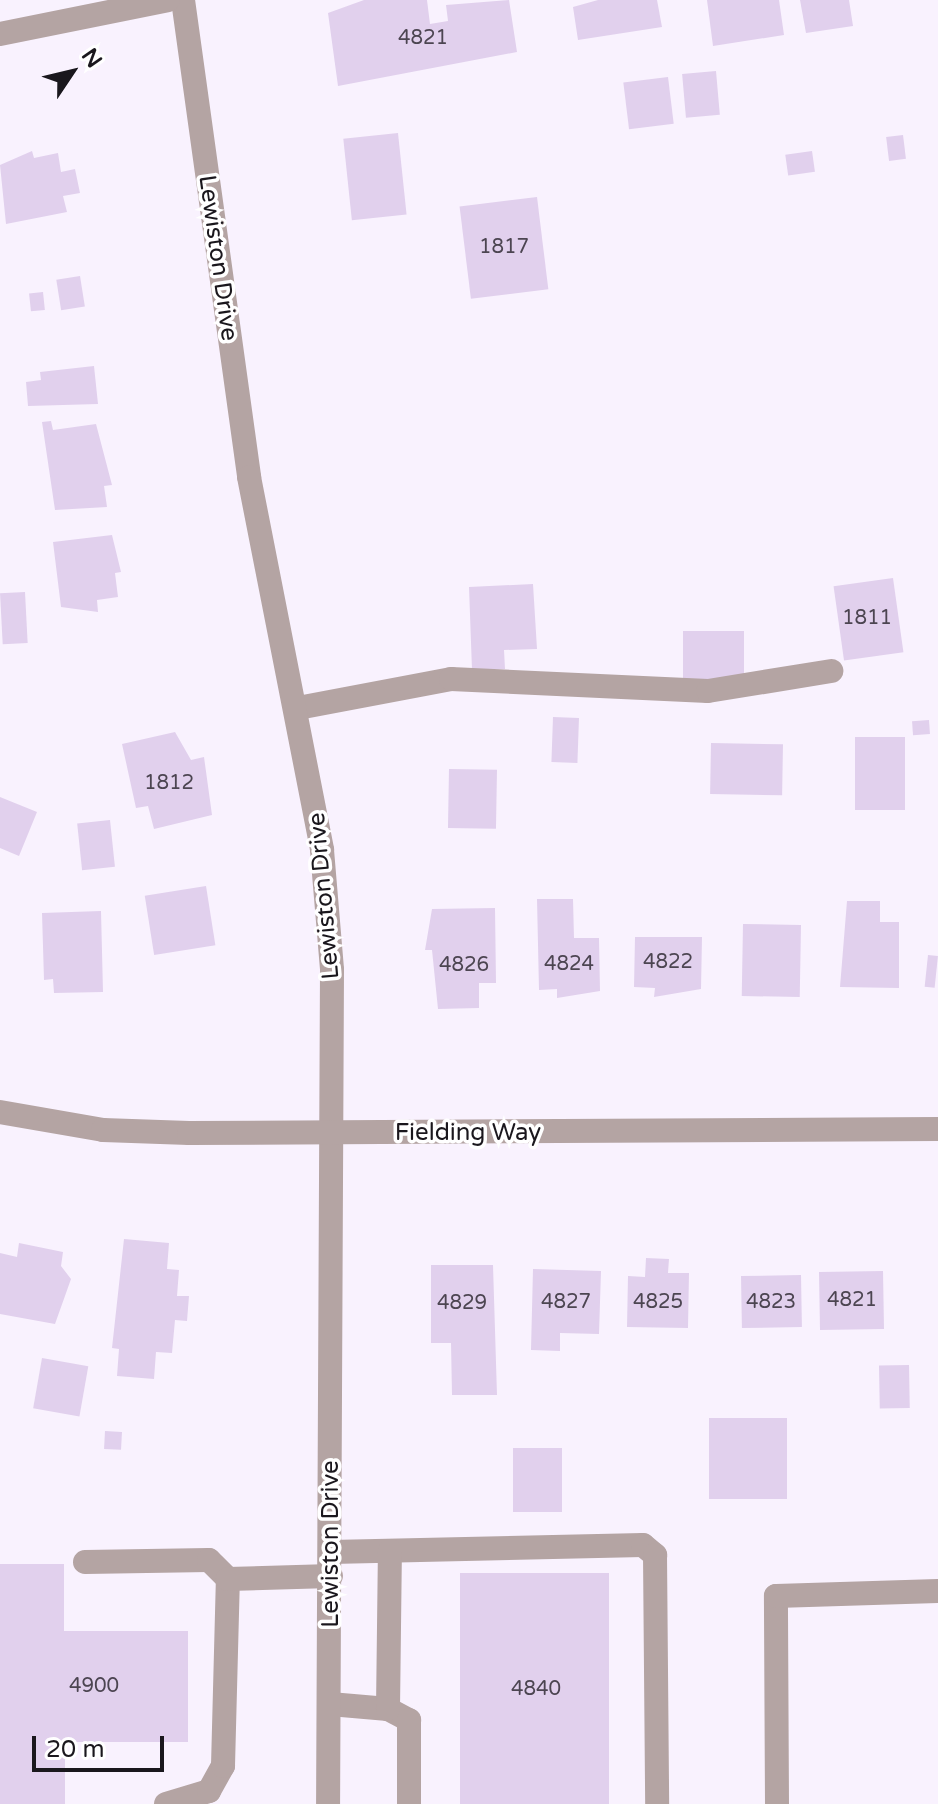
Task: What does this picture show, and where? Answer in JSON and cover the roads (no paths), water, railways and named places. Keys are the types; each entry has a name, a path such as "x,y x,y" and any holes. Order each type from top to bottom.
{"street":[{"path":"0,34 168,0"},
{"name":"Lewiston Drive","path":"183,0 249,477 298,708 322,850 332,1131 328,1804"},
{"path":"298,708 451,679 708,691 831,671"},
{"name":"Fielding Way","path":"0,1112 103,1130 938,1129"},
{"path":"228,1579 331,1564 390,1551 643,1545 655,1555 657,1804"},
{"path":"388,1709 390,1551"},
{"path":"85,1562 209,1560 228,1579 223,1766 209,1791 166,1804"},
{"path":"777,1804 776,1596 938,1591"},
{"path":"330,1704 388,1709 409,1720 409,1804"}]}
